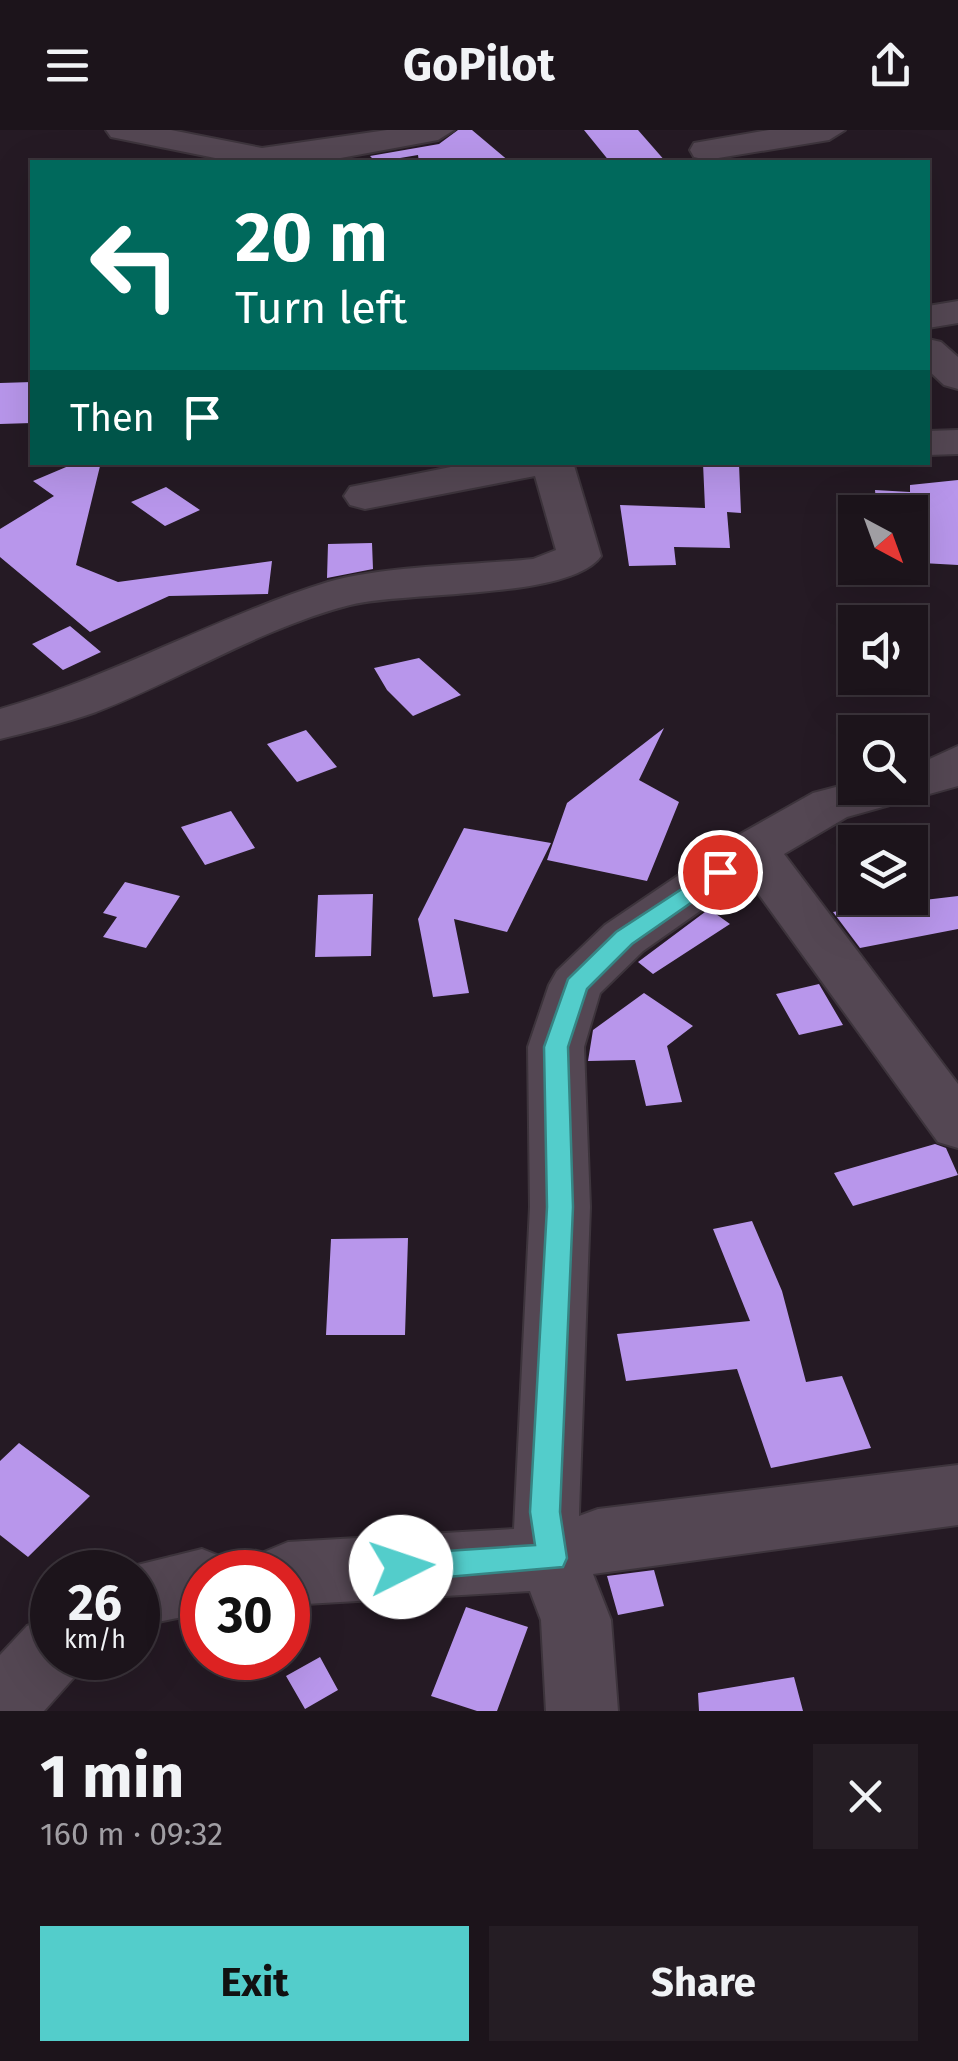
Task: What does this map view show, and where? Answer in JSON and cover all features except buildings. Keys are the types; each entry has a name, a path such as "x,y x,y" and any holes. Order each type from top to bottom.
{"street":[{"path":"122,130 262,158 316,158 438,130"},
{"path":"708,148 828,130"},
{"path":"930,317 958,312"},
{"path":"930,352 958,377"},
{"path":"930,442 958,442"},
{"path":"365,496 528,465"},
{"path":"0,724 78,702 207,644 342,592 542,571 579,556 553,465"},
{"path":"928,778 958,762"},
{"path":"582,1711 576,1620 552,1558 545,1512 560,1207 556,1047 576,985 624,938 753,849 838,802"},
{"path":"753,849 958,1126"},
{"path":"310,1573 552,1558 598,1540 958,1495"},
{"path":"0,1707 30,1674"}],"route":[{"path":"401,1567 552,1558 545,1512 560,1207 556,1047 576,985 624,938 720,872"}]}
